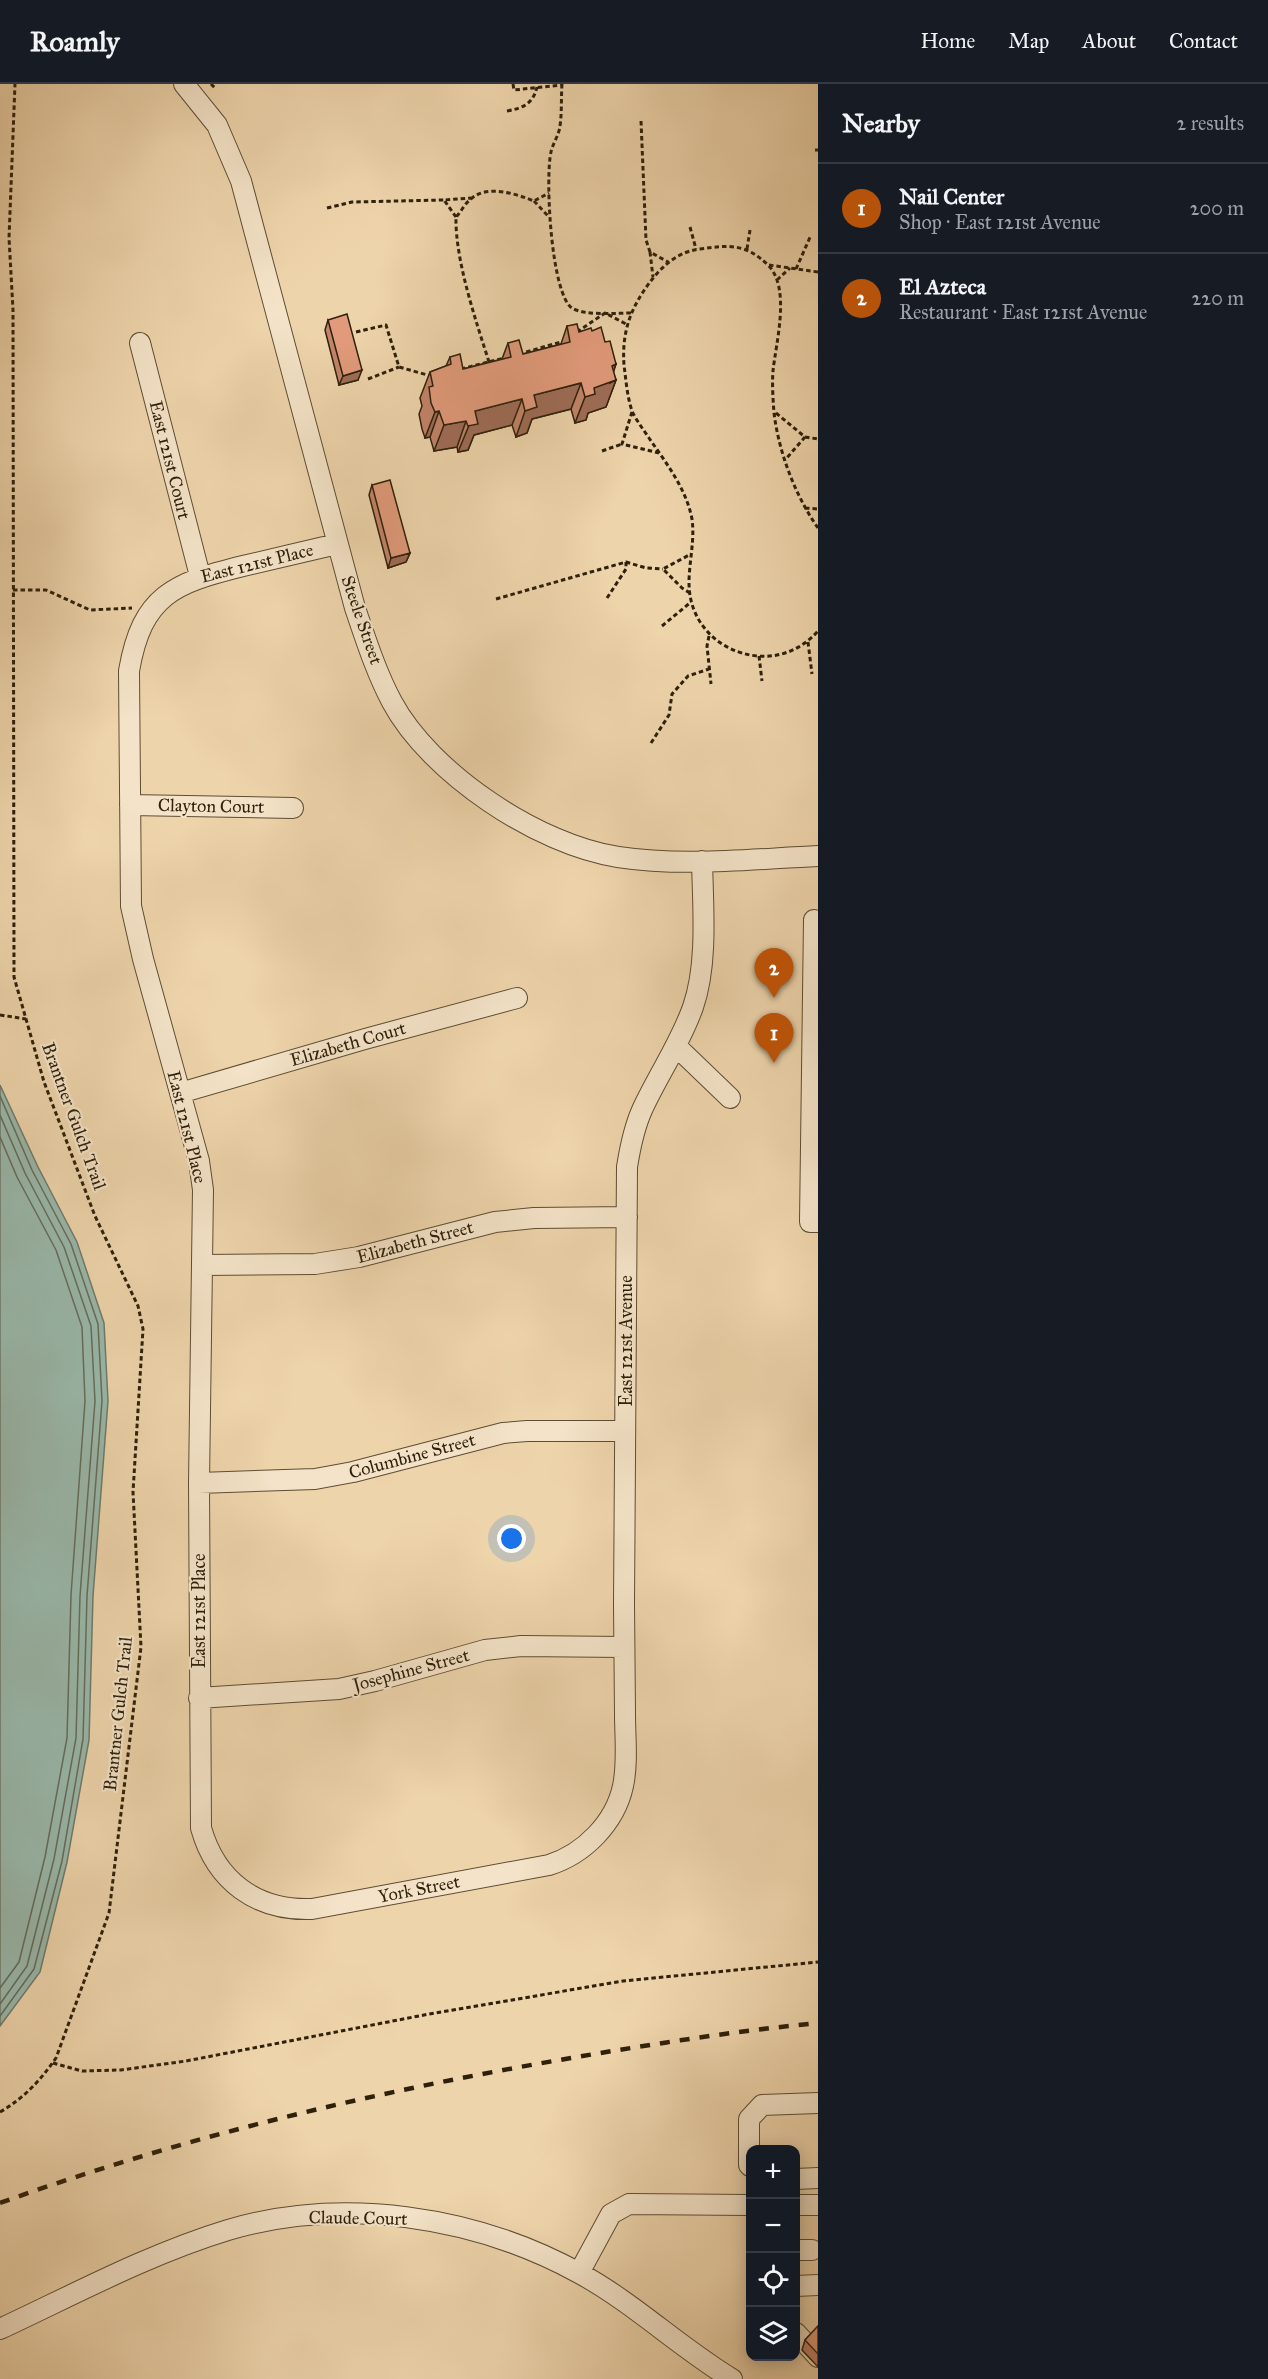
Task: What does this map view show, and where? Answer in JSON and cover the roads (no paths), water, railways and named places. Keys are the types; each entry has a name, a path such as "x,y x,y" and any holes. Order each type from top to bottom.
{"street":[{"name":"Steele Street","path":"184,84 217,125 241,181 337,544 369,647 392,701 423,747 491,802 532,827 571,844 620,857 702,861 818,856"},
{"name":"East 121st Court","path":"140,343 200,576"},
{"name":"East 121st Place","path":"232,1882 211,1856 201,1828 199,1483 203,1190 199,1161 143,959 131,906 129,672 132,651 139,631 153,607 177,587 200,576 337,544"},
{"name":"Clayton Court","path":"130,805 293,808"},
{"name":"East 121st Avenue","path":"601,1830 620,1796 625,1771 627,1167 635,1129 642,1110 676,1047 693,1007 701,970 702,861"},
{"path":"814,920 815,1003 810,1222 818,1222"},
{"name":"Elizabeth Court","path":"180,1093 365,1039 518,998"},
{"path":"676,1047 730,1098"},
{"name":"Elizabeth Street","path":"202,1265 315,1264 359,1257 495,1222 534,1218 627,1217"},
{"name":"Columbine Street","path":"199,1483 315,1479 353,1472 503,1433 625,1431"},
{"name":"Josephine Street","path":"199,1698 339,1689 485,1650 521,1646 624,1647"},
{"name":"York Street","path":"232,1882 263,1902 297,1909 312,1909 549,1865 571,1857 601,1830"},
{"path":"749,2145 749,2119 762,2105 818,2103"},
{"path":"800,2179 818,2178"},
{"path":"579,2273 611,2214 629,2204 746,2205"},
{"path":"800,2205 818,2205"},
{"name":"Claude Court","path":"0,2330 156,2256 231,2229 296,2217 374,2214 408,2217 513,2242 579,2273 626,2303 732,2379"},
{"path":"800,2286 818,2285"},
{"path":"800,2337 818,2357"}],"water":[{"path":"0,1085 38,1167 77,1242 104,1323 108,1401 93,1596 89,1740 67,1862 40,1972 0,2026"}],"railway":[{"path":"0,2203 211,2136 426,2085 663,2043 818,2023"}],"place":[{"name":"El Azteca","path":"774,998"},
{"name":"Nail Center","path":"774,1063"}]}
